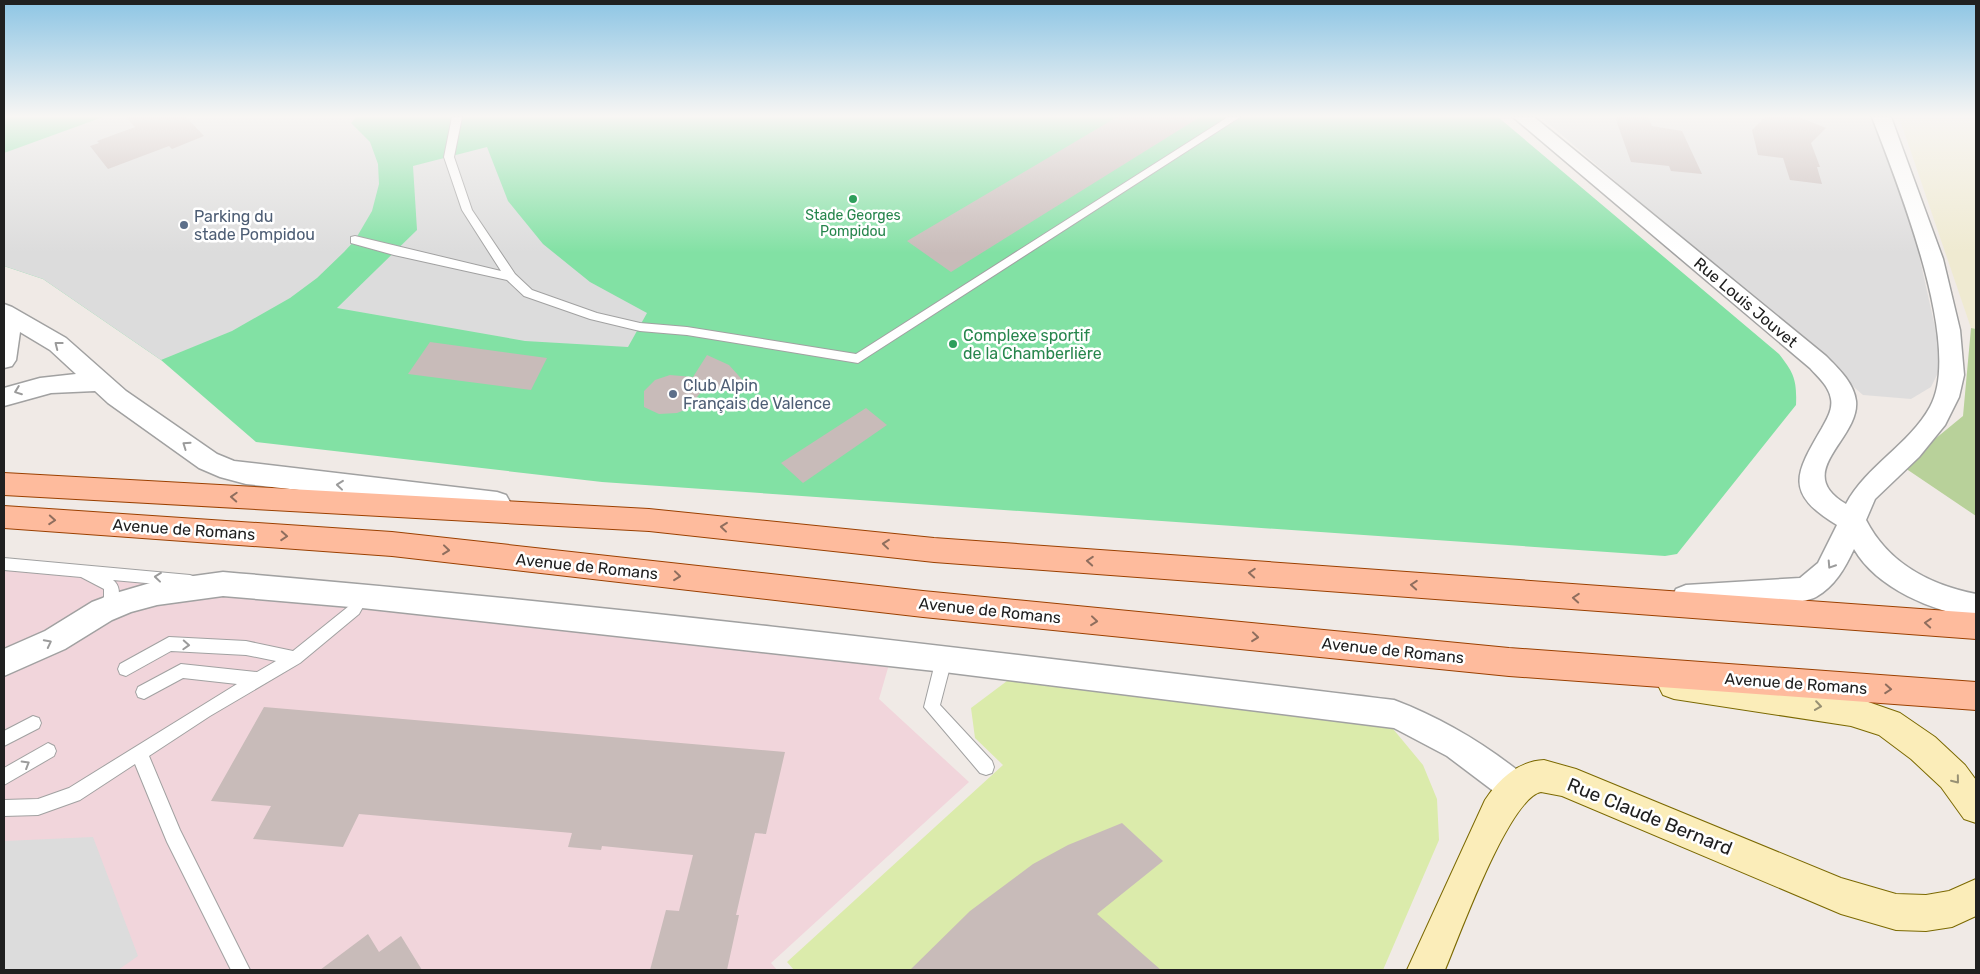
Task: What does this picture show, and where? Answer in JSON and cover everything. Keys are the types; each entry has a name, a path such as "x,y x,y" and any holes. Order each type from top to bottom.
{"main road":[{"name":"Avenue de Romans","path":"4,484 649,520 934,550 1976,626"},
{"name":"Avenue de Romans","path":"4,517 392,544 923,604 1509,662 1976,696"}],"street":[{"name":"Rue Louis Jouvet","path":"1577,162 1818,362 1835,381 1844,398 1843,412 1811,471 1810,484 1816,496 1831,509 1853,521"},
{"path":"1625,601 1805,589 1816,584 1838,554 1867,492 1933,421 1947,398 1952,374 1951,342 1938,276 1923,222 1900,162"},
{"path":"4,312 58,344 117,397 193,450 229,470 246,474 649,520"},
{"path":"4,320 9,334 4,360"},
{"path":"4,397 30,387 64,382 101,382"},
{"path":"1853,521 1873,555 1892,572 1935,594 1964,605 1976,606"},
{"path":"4,663 55,640 102,611 126,601 157,593 223,584 362,596 944,659 1394,714 1424,724 1455,741 1515,788"},
{"path":"1509,662 1851,710 1889,723 1923,748 1954,776 1976,807"},
{"name":"Rue Claude Bernard","path":"1426,970 1493,818 1503,801 1515,788 1540,776 1564,780 1841,896 1896,912 1926,913 1952,910 1976,897"}],"lane":[{"path":"451,162 467,210 511,277 528,293 594,316 621,323 858,359 1164,162"},
{"path":"355,240 394,251 511,277"},
{"path":"4,564 223,584"},
{"path":"80,570 110,586 112,598 102,611"},
{"path":"4,808 38,807 74,794 257,679 295,658 354,610 362,596"},
{"path":"126,669 169,644 246,648 295,658"},
{"path":"944,659 932,707 986,767"},
{"path":"144,692 180,671 257,679"},
{"path":"4,739 32,723"},
{"path":"4,777 48,751"},
{"path":"139,752 156,801 195,883 241,970"}],"shaded area":[{"name":"Parking du stade Pompidou","path":"4,162 377,162 378,164 379,184 372,211 355,240 317,278 290,298 232,331 161,360 43,279 4,266"},
{"path":"427,162 493,162 508,201 543,244 590,282 647,313 628,347 525,341 337,308 417,230 413,166"},
{"path":"1594,162 1888,162 1913,228 1943,363 1931,387 1911,399 1863,395"},
{"path":"1915,162 1976,162 1976,329 1971,328"},
{"path":"4,569 892,654 879,699 969,782 771,963 777,970 4,970"},
{"path":"93,837 138,956 118,970 4,970 4,841"}],"green space":[{"name":"Complexe sportif de la Chamberlière","path":"4,162 1552,162 1779,354 1788,366 1795,383 1796,405 1677,554 1665,556 602,482 256,442 161,360 43,279 4,266"},
{"path":"1971,328 1976,329 1976,516 1902,466 1963,416"},
{"path":"1015,675 1384,718 1423,765 1437,799 1439,840 1383,970 794,970 787,962 1003,765 975,738 971,708"}],"building":[{"path":"103,162 125,162 108,169"},
{"path":"1040,162 1127,162 951,272 907,241"},
{"path":"1635,162 1697,162 1702,174 1671,171 1669,166"},
{"path":"1784,162 1818,162 1820,167 1817,167 1822,184 1790,180"},
{"path":"430,342 547,358 531,390 408,374"},
{"path":"707,355 729,365 747,385 702,391 687,409 677,413 659,414 644,407 644,391 655,380 670,375 693,377"},
{"path":"866,408 887,425 803,483 781,463"},
{"path":"264,707 785,752 766,834 755,833 736,915 739,915 727,970 650,970 666,910 679,911 693,855 602,846 601,850 568,847 572,833 359,814 343,847 253,839 271,806 211,801"},
{"path":"1122,823 1163,861 1097,914 1161,970 910,970 970,911 1033,864 1068,845"},
{"path":"368,934 379,952 401,936 422,970 320,970"}],"place":[{"name":"Stade Georges Pompidou","path":"853,199"},
{"name":"Parking du stade Pompidou","path":"184,225"},
{"name":"Complexe sportif de la Chamberlière","path":"953,344"},
{"name":"Club Alpin Français de Valence","path":"673,394"}]}
